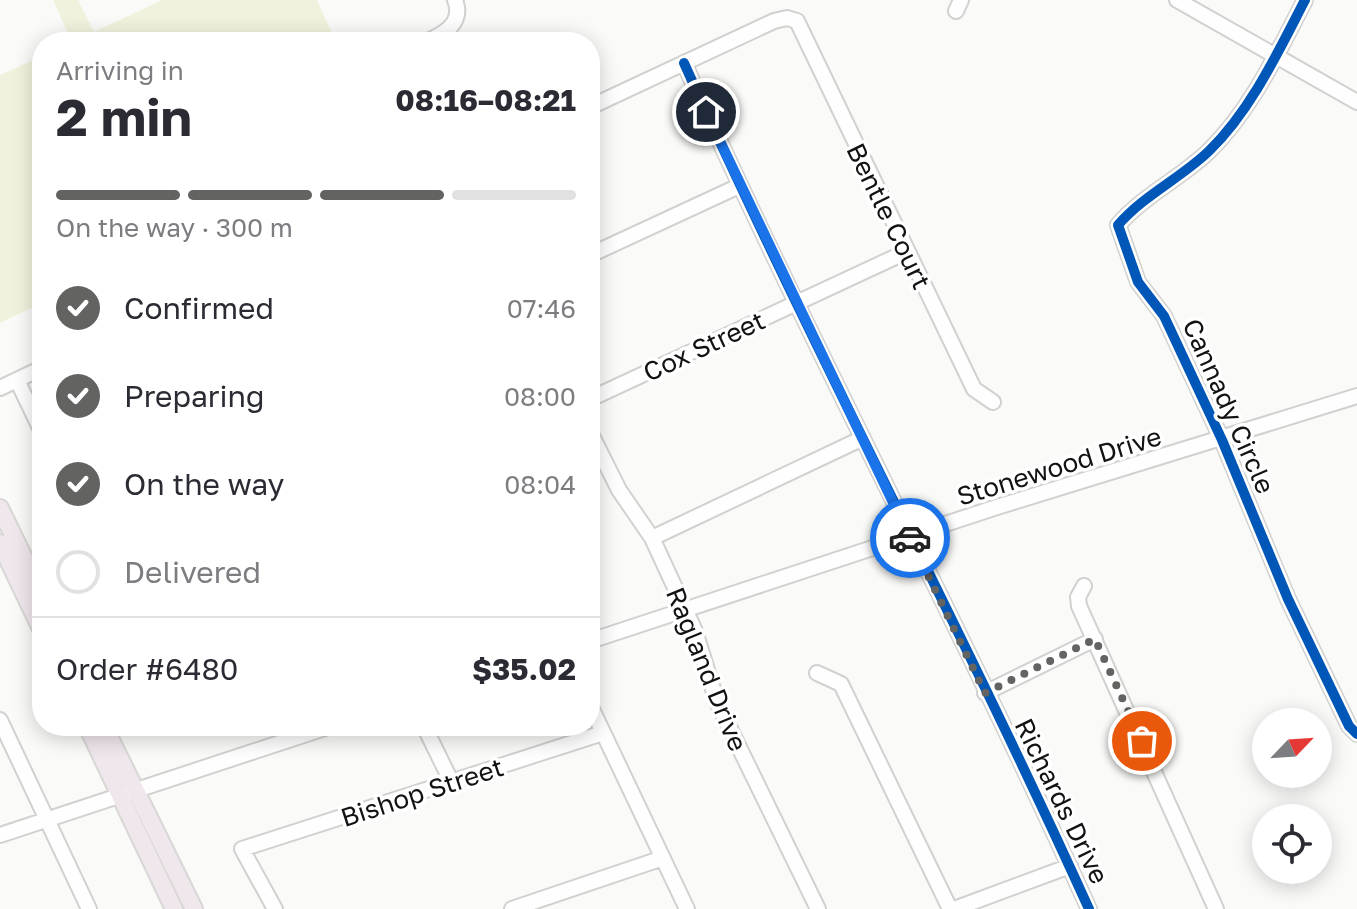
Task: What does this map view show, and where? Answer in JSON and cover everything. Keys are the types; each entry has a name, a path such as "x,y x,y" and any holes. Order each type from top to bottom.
{"main road":[{"path":"0,508 32,574"},
{"path":"0,543 32,610"},
{"path":"93,736 194,909"},
{"path":"107,736 174,909"}],"street":[{"path":"446,32 455,22 459,10 455,0"},
{"path":"1177,0 1357,102"},
{"path":"1277,54 1305,0"},
{"name":"Bentle Court","path":"684,63 774,21 787,18 797,21 974,389 993,402"},
{"name":"Cannady Circle","path":"1277,54 1228,131 1207,154 1166,182 1118,225 1138,282 1164,316 1222,440 1288,599 1349,726 1357,734"},
{"path":"600,102 684,63"},
{"name":"Richards Drive","path":"684,63 739,186 799,302 1089,909"},
{"path":"600,250 739,186"},
{"name":"Cox Street","path":"600,394 906,252"},
{"path":"0,388 32,373"},
{"path":"17,380 32,411"},
{"name":"Stonewood Drive","path":"600,638 997,507 1357,396"},
{"path":"652,538 863,438"},
{"name":"Ragland Drive","path":"600,452 619,490 652,538 685,610 717,702 818,909"},
{"path":"1084,586 1078,597 1079,606 1216,909"},
{"path":"985,693 1095,639"},
{"path":"817,673 841,684 952,909 1070,866"},
{"path":"0,720 89,909"},
{"path":"600,727 687,909"},
{"path":"0,835 299,736"},
{"path":"429,736 452,783"},
{"name":"Bishop Street","path":"275,909 242,849 594,736"},
{"path":"512,909 663,858"}],"green space":[{"path":"53,0 78,0 94,32 67,32"},
{"path":"162,0 317,0 331,32 94,32"},
{"path":"32,61 32,308 0,323 0,75"}],"cycle path":[{"path":"1305,0 1263,80 1224,135 1198,161 1139,205 1118,225 1138,282 1164,316 1222,440 1288,599 1349,726 1357,734"},
{"path":"684,63 1089,909"}],"way so far":[{"path":"910,538 985,693 1095,639 1142,741"}],"route":[{"path":"706,112 910,538"}]}
